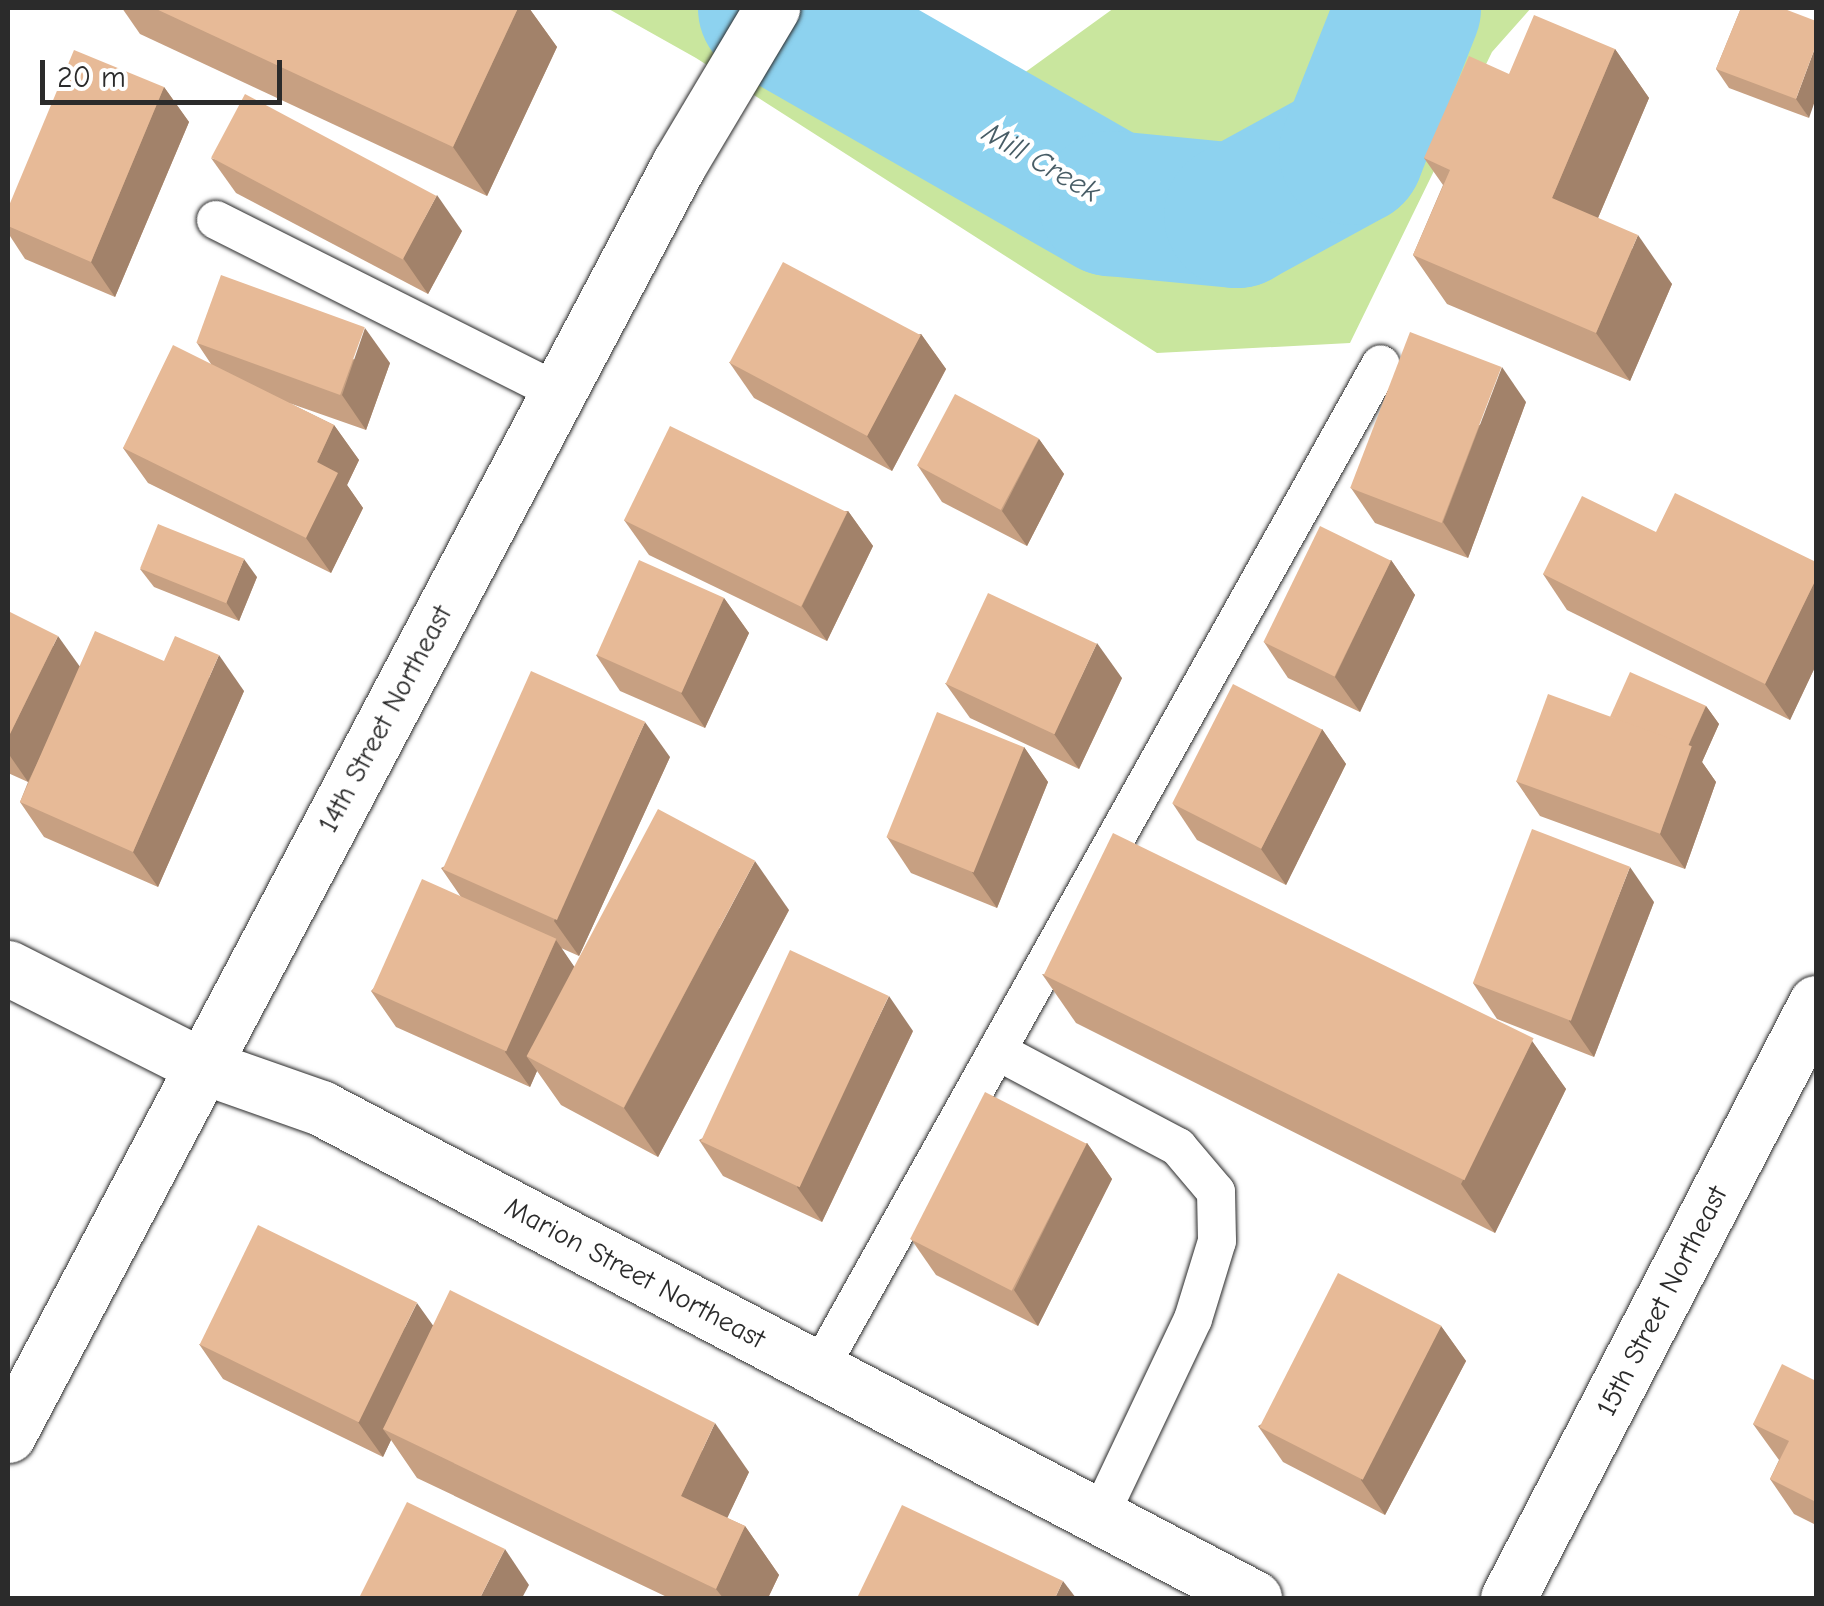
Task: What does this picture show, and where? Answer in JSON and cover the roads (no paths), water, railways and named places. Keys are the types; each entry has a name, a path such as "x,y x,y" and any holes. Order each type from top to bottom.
{"street":[{"name":"14th Street Northeast","path":"8,1435 679,164 772,8"},
{"name":"Marion Street Northeast","path":"8,968 202,1066 321,1108 1254,1598"},
{"name":"15th Street Northeast","path":"1508,1598 1816,1003"}],"lane":[{"path":"216,220 558,392"},
{"path":"820,1369 1380,364"},
{"path":"997,1051 1178,1147 1216,1192 1217,1241 1193,1319 1099,1517"}],"waterway":[{"name":"Mill Creek","path":"770,8 1111,203 1236,215 1351,152 1408,8"}]}
